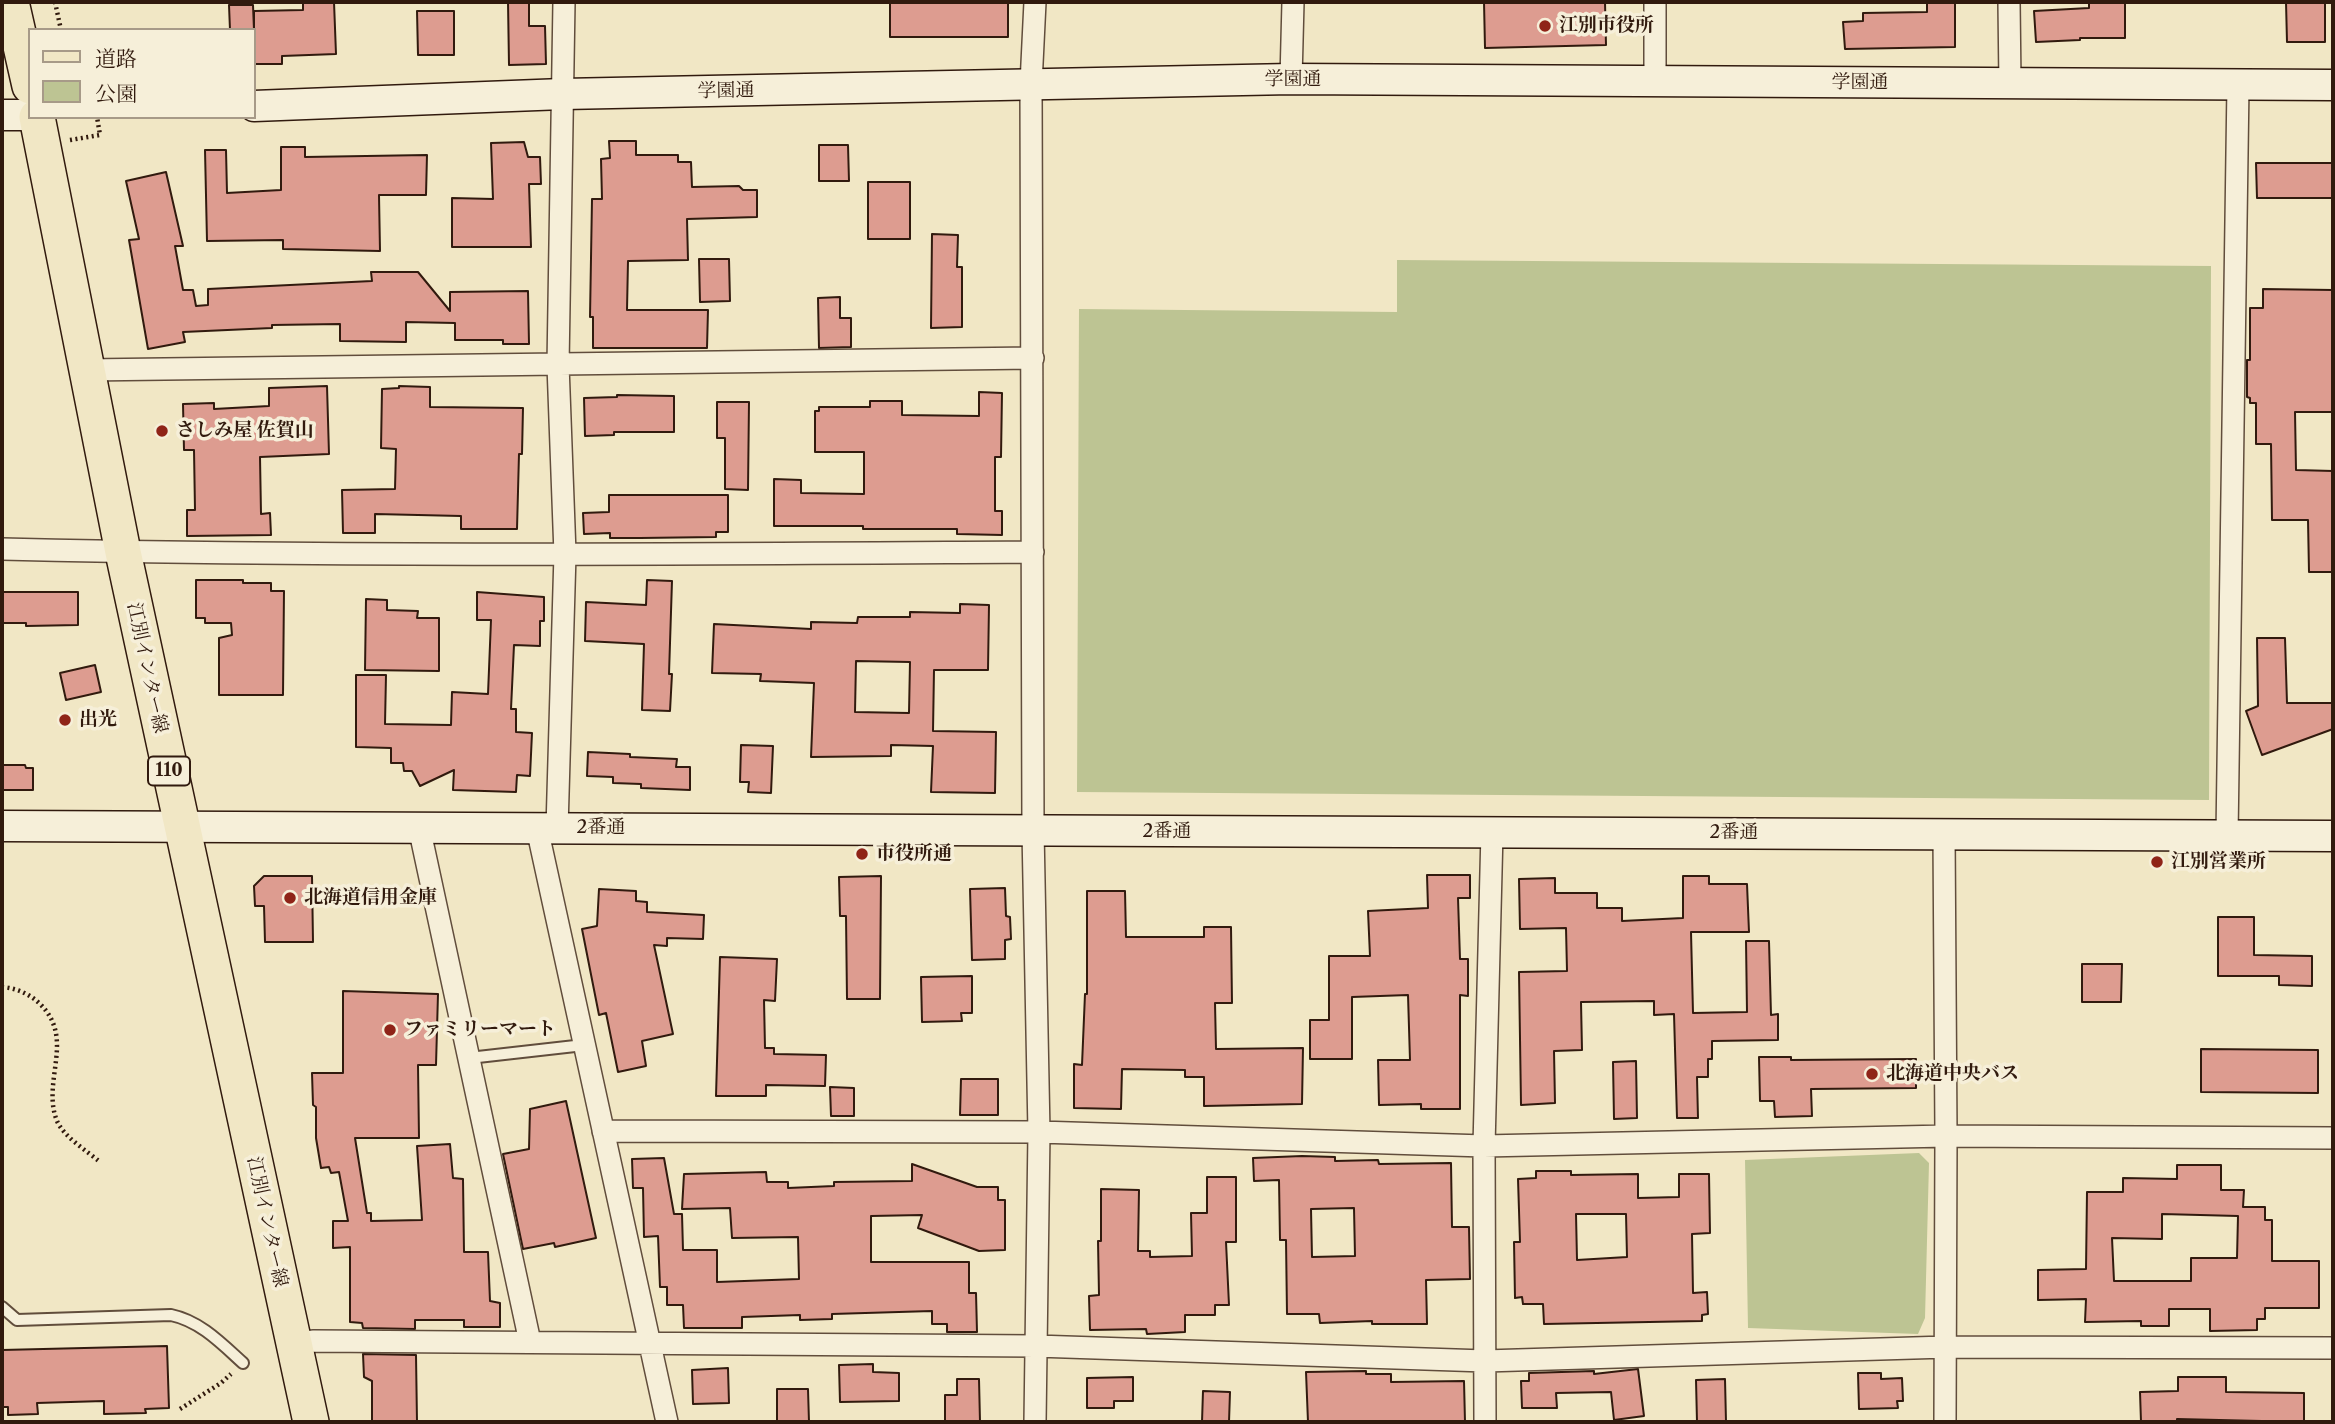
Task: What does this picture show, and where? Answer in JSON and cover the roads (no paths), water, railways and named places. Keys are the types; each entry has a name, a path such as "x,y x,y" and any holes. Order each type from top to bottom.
{"main road":[{"path":"11,2 28,77"},
{"name":"江別インター線","path":"37,119 123,552 311,1422"}],"street":[{"path":"564,2 558,365 565,554 547,828 584,1045 667,1422"},
{"path":"1035,2 1031,84 1033,831 1038,1132 1035,1422"},
{"path":"1291,79 1293,2"},
{"path":"1655,2 1655,81"},
{"path":"2009,2 2010,84"},
{"name":"学園通","path":"256,106 563,94 1291,79 2333,85"},
{"path":"2227,835 2238,85"},
{"path":"2,115 28,115"},
{"path":"86,370 1033,358"},
{"path":"2,549 565,554 1033,552"},
{"name":"2番通","path":"2,826 2333,836"},
{"path":"419,827 530,1342"},
{"path":"1485,1422 1484,1146 1492,832"},
{"path":"1944,834 1947,1136 1945,1422"},
{"path":"603,1131 1038,1132 1484,1146 1947,1136 2333,1138"},
{"path":"294,1343 1036,1346 1485,1360 1946,1347 2333,1348"}],"lane":[{"path":"469,1058 584,1045"},
{"path":"2,1307 17,1320 170,1315 184,1318 212,1335 243,1363"}],"place":[{"name":"江別市役所","path":"1545,26"},
{"name":"さしみ屋 佐賀山","path":"162,431"},
{"name":"出光","path":"65,720"},
{"name":"市役所通","path":"862,854"},
{"name":"江別営業所","path":"2157,862"},
{"name":"北海道信用金庫","path":"290,898"},
{"name":"ファミリーマート","path":"390,1030"},
{"name":"北海道中央バス","path":"1872,1074"}]}
